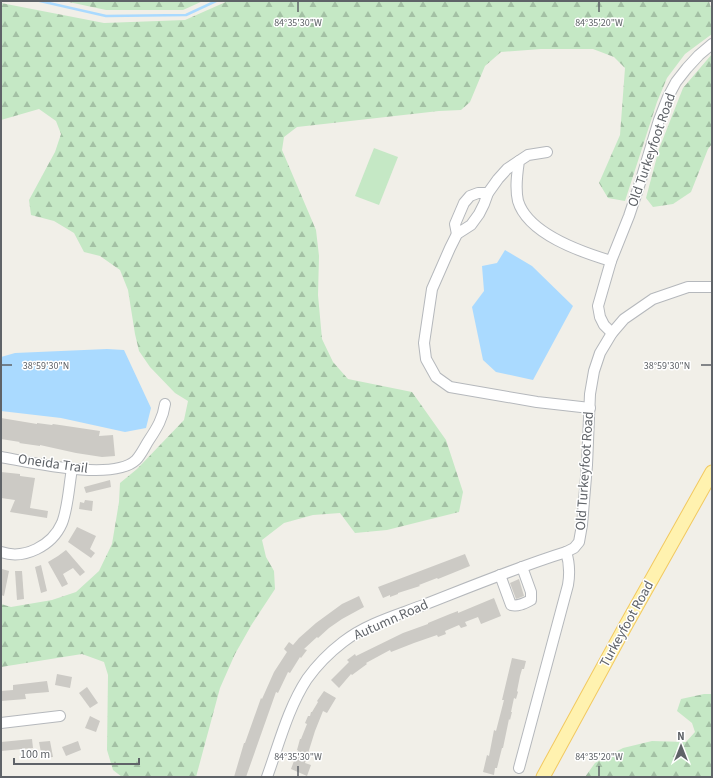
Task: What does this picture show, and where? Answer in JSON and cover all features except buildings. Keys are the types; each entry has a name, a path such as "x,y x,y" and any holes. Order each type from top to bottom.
{"main road":[{"name":"Turkeyfoot Road","path":"543,777 712,472"}],"street":[{"name":"Old Turkeyfoot Road","path":"612,333 604,325 600,317 598,306 611,261 629,216 659,120 668,97 687,68 712,44"},
{"path":"547,152 528,155 508,169 488,193 479,214 471,225 457,234 432,289 424,343 426,359 436,377 450,388 537,402 590,408"},
{"path":"519,161 516,180 518,201 524,213 533,223 556,240 586,253 611,261"},
{"path":"457,234 455,224 464,203 470,196 478,193 488,193"},
{"name":"Old Turkeyfoot Road","path":"566,552 574,548 579,542 582,525 590,408 594,371 600,353 612,333 624,319 653,299 688,287 712,287"},
{"name":"Oneida Trail","path":"1,456 72,469 94,470 127,465 135,460 160,424 164,415 165,404"},
{"path":"1,552 16,555 34,551 44,545 54,535 62,524 72,469"},
{"path":"519,768 568,585 570,572 566,552"},
{"name":"Autumn Road","path":"267,777 291,711 300,692 308,678 324,658 344,641 372,625 500,575 566,552"},
{"path":"500,575 511,605 520,605 531,600 531,592 522,567"},
{"path":"1,723 60,716"}],"green space":[{"path":"64,1 203,1 183,10 106,10"},
{"path":"228,1 709,1 712,12 712,34 685,54 667,78 657,102 625,201 608,198 599,183 620,135 625,68 614,57 593,49 541,49 501,52 485,66 470,102 461,110 439,111 297,127 284,137 282,150 316,230 319,256 318,295 322,339 333,362 348,379 412,392 446,440 463,492 459,512 387,530 355,533 340,513 313,515 284,523 262,540 266,557 274,571 275,589 252,624 235,654 220,688 196,777 122,777 113,770 107,750 108,675 104,662 82,654 1,667 1,604 11,607 52,600 76,592 99,571 112,544 119,502 120,483 137,469 184,420 188,401 175,393 150,367 139,351 128,290 120,270 100,256 84,252 74,233 54,221 31,215 29,200 55,152 61,134 56,121 39,109 1,120 1,3 104,23 185,20"},
{"path":"712,54 712,144 708,149 691,192 673,204 653,207 646,198 659,149 683,88"},
{"path":"374,148 398,157 379,205 355,196"},
{"path":"704,694 712,694 712,777 585,777 595,763 623,748 652,741 686,742 695,732 692,723 677,711 681,699"}],"water":[{"path":"505,250 532,266 573,306 533,380 496,372 483,360 472,307 484,291 482,266 497,263"},
{"path":"107,349 124,350 151,408 146,428 125,432 61,418 1,411 1,357 15,353"}],"waterway":[{"path":"40,1 106,16 186,15 216,1"}]}
